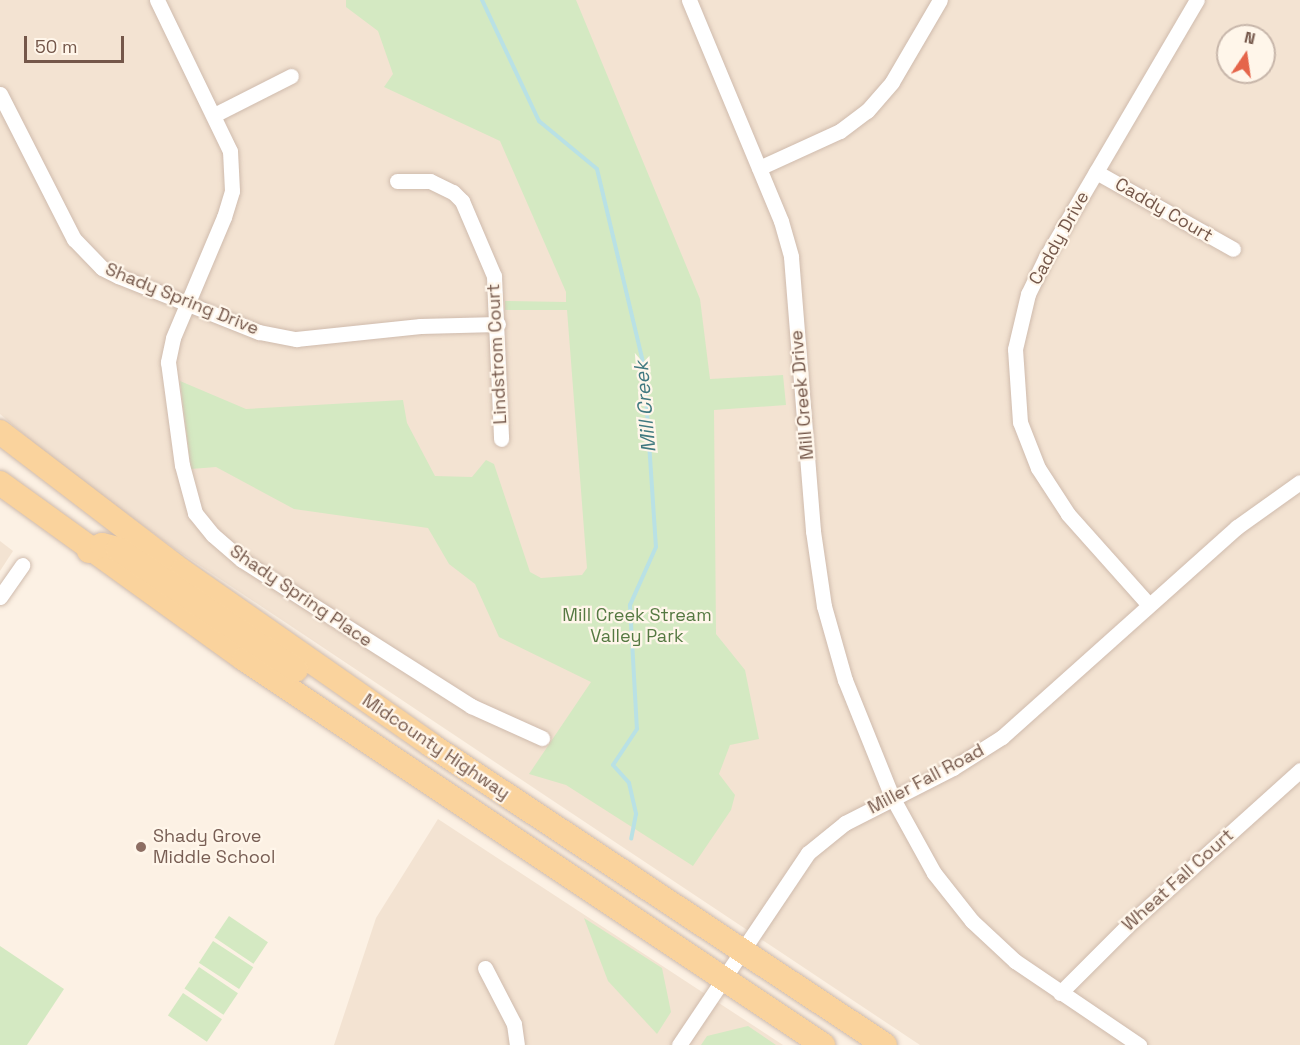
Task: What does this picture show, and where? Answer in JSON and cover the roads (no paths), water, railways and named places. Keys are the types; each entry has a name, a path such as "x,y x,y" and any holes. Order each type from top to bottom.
{"main road":[{"name":"Midcounty Highway","path":"0,432 182,571 431,746 885,1045"},
{"name":"Midcounty Highway","path":"0,483 89,551 723,981 823,1045"},
{"path":"89,551 102,545 118,549 221,622 406,740 431,746"}],"street":[{"name":"Shady Spring Place","path":"157,0 216,114 230,151 232,191 173,338 168,363 171,400 195,513 213,535 242,560 471,706 542,738"},
{"name":"Mill Creek Drive","path":"689,0 759,168 791,256 813,531 824,606 845,680 892,797 934,873 972,921 1015,962 1139,1045"},
{"path":"759,168 840,131 867,111 892,82 940,0"},
{"name":"Caddy Drive","path":"1149,605 1068,514 1038,468 1020,422 1014,373 1028,294 1096,172 1197,0"},
{"path":"216,114 291,76"},
{"name":"Shady Spring Drive","path":"0,94 4,111 74,239 91,258 118,276 259,332 296,339 420,326 498,324"},
{"name":"Caddy Court","path":"1096,172 1233,249"},
{"name":"Lindstrom Court","path":"397,181 430,181 444,186 462,201 494,276 498,324 501,439"},
{"name":"Miller Fall Road","path":"679,1045 723,981 741,949 808,853 845,823 892,797 953,768 1002,737 1237,527 1300,482"},
{"path":"0,597 22,565"},
{"name":"Wheat Fall Court","path":"1060,993 1127,926 1300,770"},
{"path":"485,968 514,1024 517,1045"}],"waterway":[{"name":"Mill Creek","path":"482,0 539,121 597,169 644,367 656,547 630,605 637,729 613,765 629,783 636,814 631,839"}],"place":[{"name":"Shady Grove Middle School","path":"141,847"}],"park label":[{"name":"Mill Creek Stream Valley Park","path":"637,626"}]}
